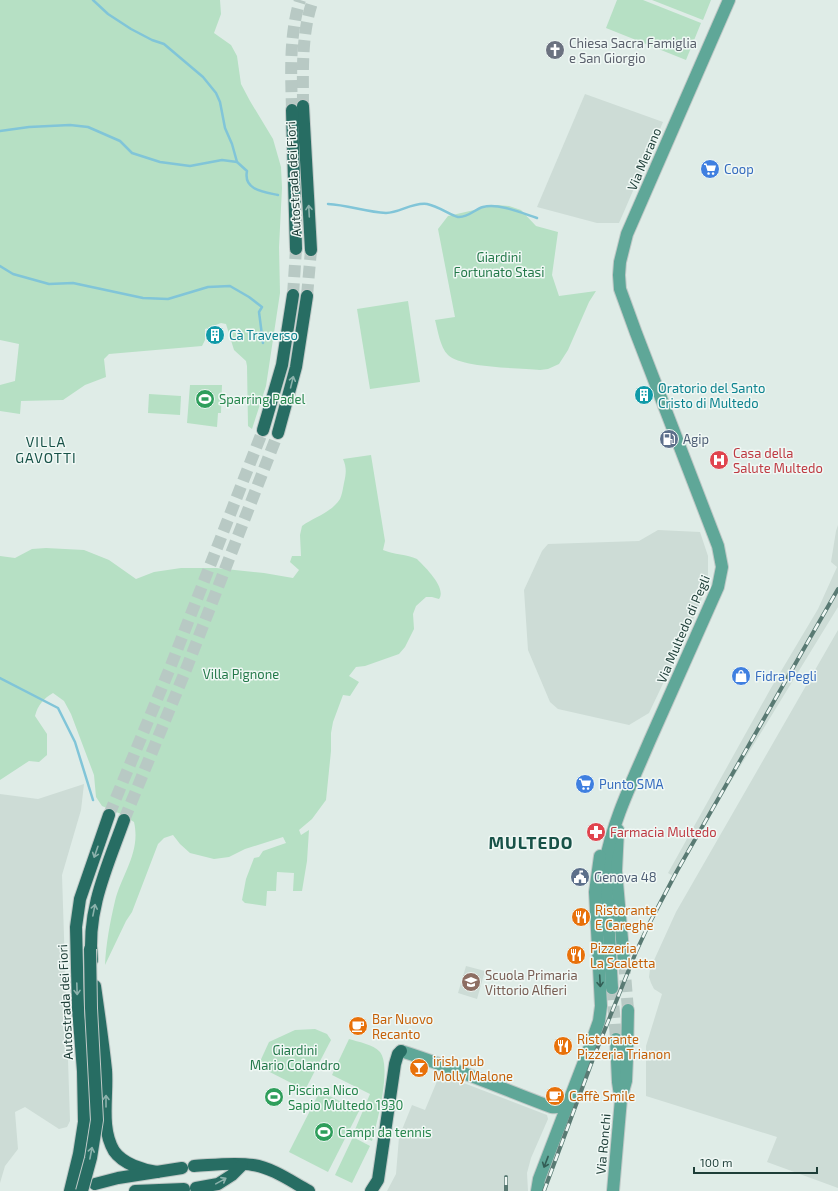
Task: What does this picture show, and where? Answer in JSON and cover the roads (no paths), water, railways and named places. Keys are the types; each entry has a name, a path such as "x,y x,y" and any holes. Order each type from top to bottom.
{"highway":[{"name":"Autostrada dei Fiori","path":"296,249 297,108 311,250"},
{"path":"263,430 282,365 293,295"},
{"path":"278,433 296,367 308,296"},
{"name":"Autostrada dei Fiori","path":"70,1191 75,1174 84,1122 83,1071 78,1008 76,927 80,899 109,815"},
{"name":"Autostrada dei Fiori","path":"82,1191 91,1158 97,1120 91,1008 91,927 95,905 103,877 124,820"},
{"path":"90,949 106,1072 106,1118 108,1139 115,1152 131,1164 157,1172"},
{"path":"371,1191 378,1180 396,1064 398,1054 401,1051"},
{"path":"194,1166 219,1164 253,1165 267,1169 310,1191"},
{"path":"118,1178 138,1191 190,1188 218,1184 232,1175 242,1165"},
{"path":"95,1184 118,1178 182,1168"},
{"path":"66,1191 75,1174"}],"main road":[{"name":"Via Merano","path":"636,333 620,289 619,279 620,262 627,234 729,0"},
{"name":"Via Multedo di Pegli","path":"622,945 616,934 613,911 608,907 605,863 608,847 634,777 718,588 722,567 718,546 636,333"},
{"name":"Via Multedo di Pegli","path":"556,1134 599,1021 601,1006 595,892 599,858 604,842 610,830 617,821"},
{"name":"Via Multedo di Pegli","path":"617,821 618,836 616,871 624,962"},
{"path":"596,914 598,910 604,906 608,907 612,988"},
{"name":"Via Ronchi","path":"613,1191 621,1099 626,1081 628,1058 628,1010"},
{"name":"Via Ronchi","path":"616,1039 618,1082 621,1099"},
{"path":"401,1051 458,1071 551,1108 558,1114 559,1120 556,1134 539,1180 537,1191"},
{"path":"551,1108 559,1108 566,1103 572,1095"}],"waterway":[{"path":"93,0 108,14 131,29 152,40 164,44 203,77 216,93 220,102 225,128 232,144 237,162 247,171 248,182 256,189 278,195"},
{"path":"0,131 29,127 70,125 88,127 120,141 132,153 160,162 190,166 222,160 237,162"},
{"path":"328,204 386,213 391,213 416,205 427,204 458,217 468,215 483,207 496,206 537,218"},
{"path":"0,266 13,274 49,284 73,283 143,298 168,299 208,287 230,286 249,297 262,307 259,312 263,343"},
{"path":"0,678 58,708 75,742 93,800"}],"tunnel":[{"path":"292,110 292,41 296,14 300,0"},
{"path":"303,106 303,66 306,26 313,0"},
{"path":"293,295 296,249"},
{"path":"307,296 311,250"},
{"path":"109,815 170,668 263,430"},
{"path":"124,820 185,672 278,433"},
{"path":"624,962 628,1010"},
{"path":"612,988 616,1039"}],"railway":[{"path":"544,1191 593,1059 648,926 677,871 838,589"},
{"path":"506,1177 506,1191"}],"place":[{"name":"Chiesa Sacra Famiglia e San Giorgio","path":"555,50"},
{"name":"Coop","path":"710,169"},
{"name":"Cà Traverso","path":"215,335"},
{"name":"Oratorio del Santo Cristo di Multedo","path":"644,395"},
{"name":"Sparring Padel","path":"205,399"},
{"name":"Agip","path":"669,439"},
{"name":"Casa della Salute Multedo","path":"719,460"},
{"name":"Fidra Pegli","path":"741,676"},
{"name":"Punto SMA","path":"585,784"},
{"name":"Farmacia Multedo","path":"596,832"},
{"name":"Genova 48","path":"580,877"},
{"name":"Ristorante E Careghe","path":"581,917"},
{"name":"Pizzeria La Scaletta","path":"576,955"},
{"name":"Scuola Primaria Vittorio Alfieri","path":"471,982"},
{"name":"Bar Nuovo Recanto","path":"358,1026"},
{"name":"Ristorante Pizzeria Trianon","path":"563,1046"},
{"name":"irish pub Molly Malone","path":"419,1068"},
{"name":"Caffè Smile","path":"555,1096"},
{"name":"Piscina Nico Sapio Multedo 1930","path":"274,1097"},
{"name":"Campi da tennis","path":"324,1132"}],"district":[{"name":"VILLA GAVOTTI","path":"46,450"},
{"name":"MULTEDO","path":"531,843"}],"park label":[{"name":"Giardini Fortunato Stasi","path":"499,264"},
{"name":"Villa Pignone","path":"241,674"},
{"name":"Giardini Mario Colandro","path":"295,1058"}]}
